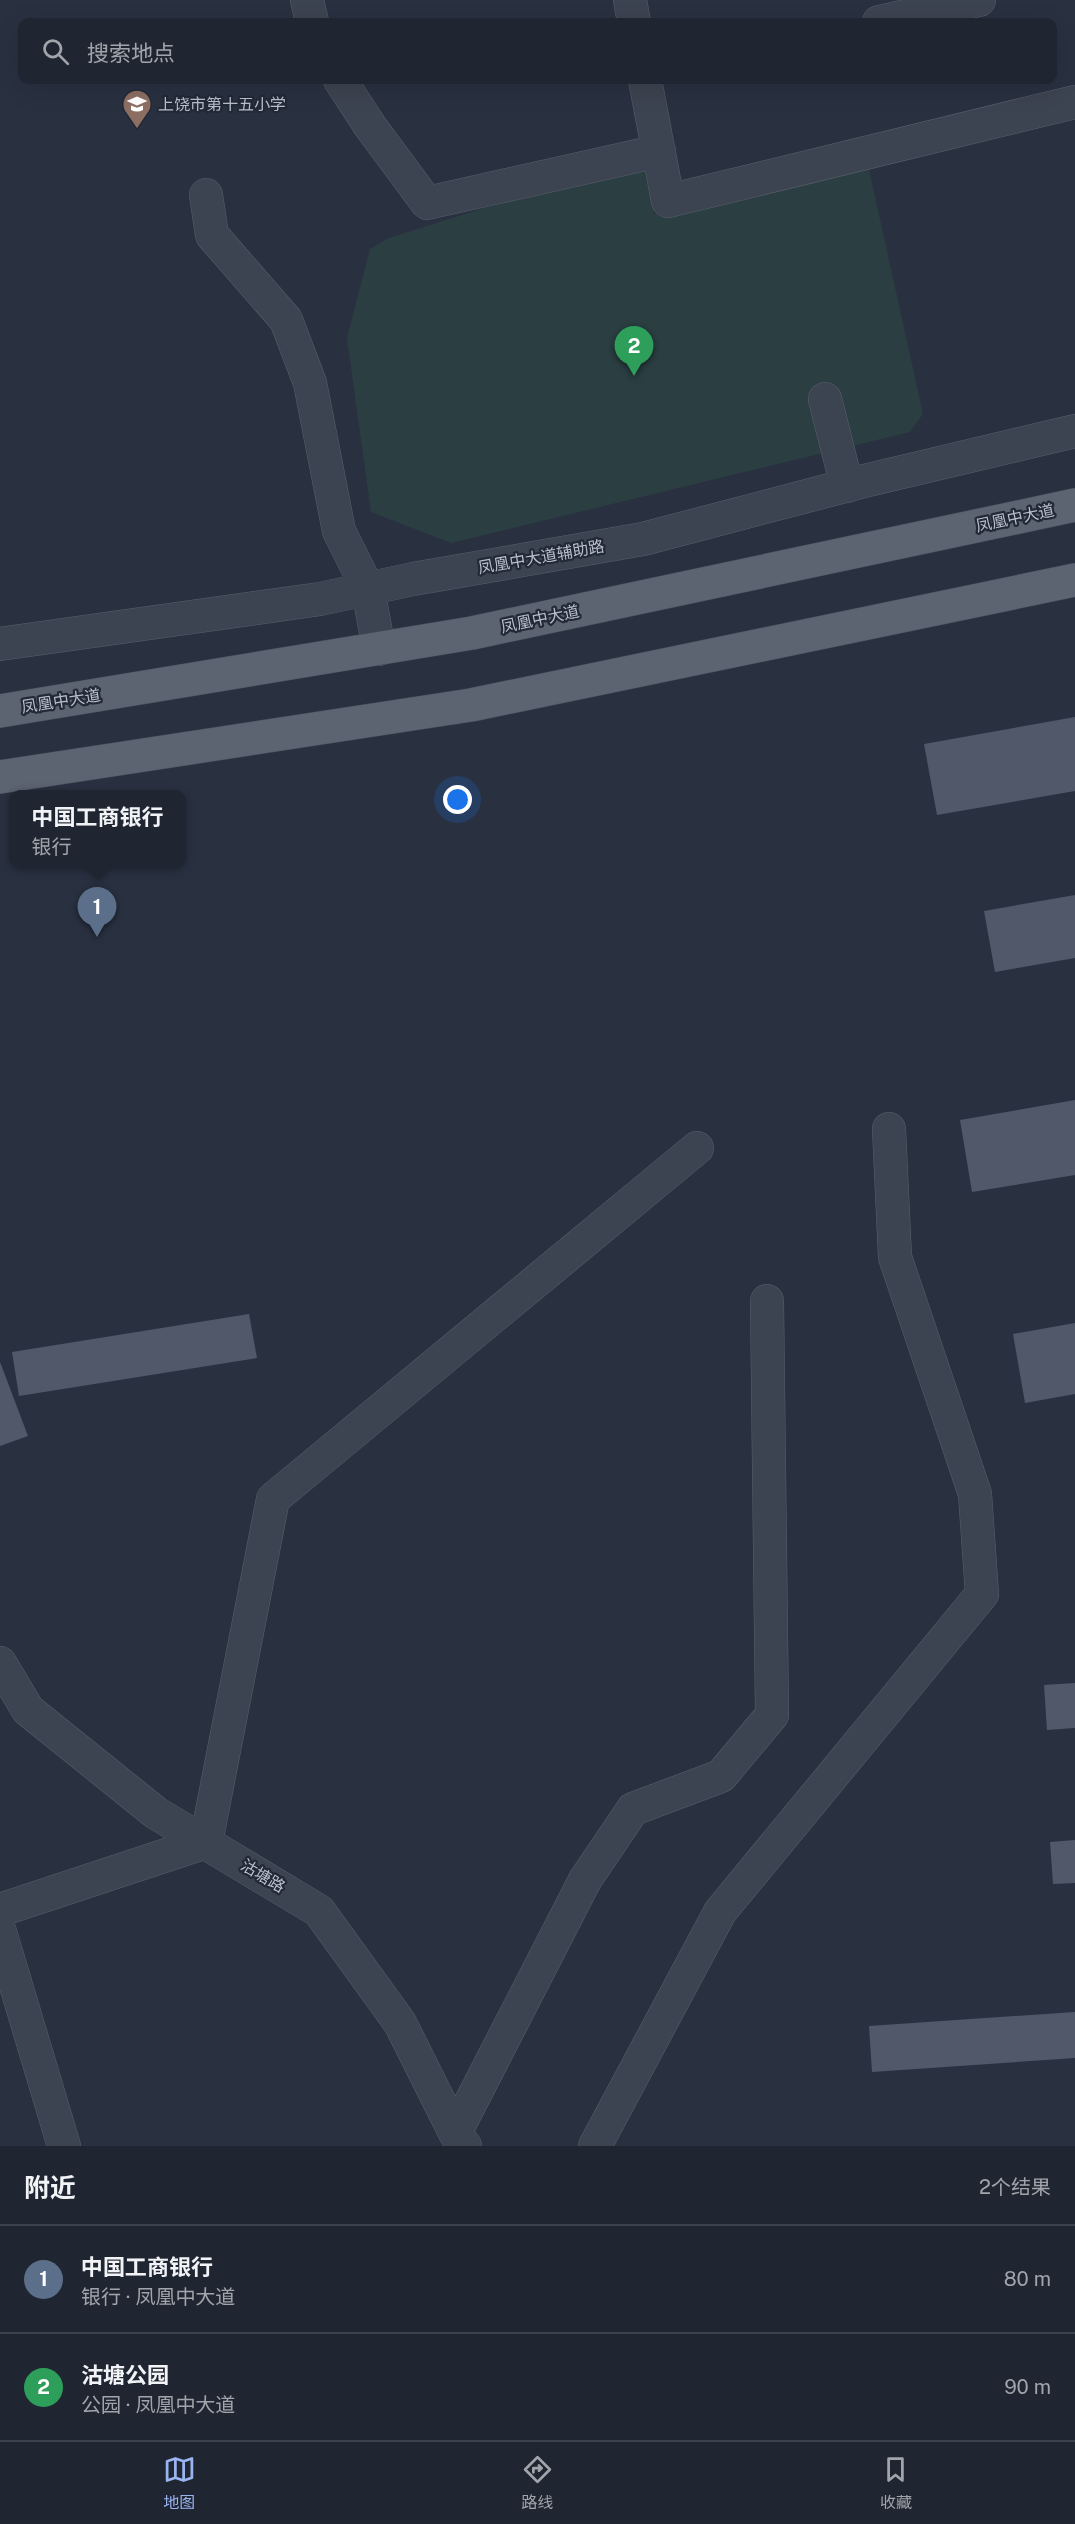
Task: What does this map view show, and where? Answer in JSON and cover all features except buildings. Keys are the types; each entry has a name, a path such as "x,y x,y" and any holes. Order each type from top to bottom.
{"main road":[{"name":"凤凰中大道","path":"0,711 472,633 1075,505"},
{"path":"0,777 471,705 1075,580"}],"street":[{"path":"307,0 311,18"},
{"path":"630,0 633,18"},
{"path":"897,18 980,0"},
{"path":"343,84 370,126 427,203 659,151"},
{"path":"646,84 668,201 1075,102"},
{"path":"206,195 212,235 286,320 309,383 339,531 368,588 379,649"},
{"path":"825,399 847,486"},
{"name":"凤凰中大道辅助路","path":"0,644 320,599 368,588 643,539 847,486 1075,431"},
{"path":"595,2146 720,1912 982,1594 975,1494 895,1257 889,1129"},
{"path":"0,1910 207,1842 273,1499 697,1148"},
{"path":"460,2140 585,1880 633,1809 721,1776 772,1715 767,1301"},
{"name":"沽塘路","path":"0,1663 28,1710 156,1813 320,1911 400,2023 460,2140"},
{"path":"0,1932 63,2146"}],"green space":[{"path":"868,165 923,414 910,432 451,543 371,512 347,338 370,249 389,238 484,208 644,169 654,214"}],"place":[{"name":"上饶市第十五小学","path":"137,130"},
{"name":"沽塘公园","path":"634,376"},
{"name":"中国工商银行","path":"97,937"}]}
